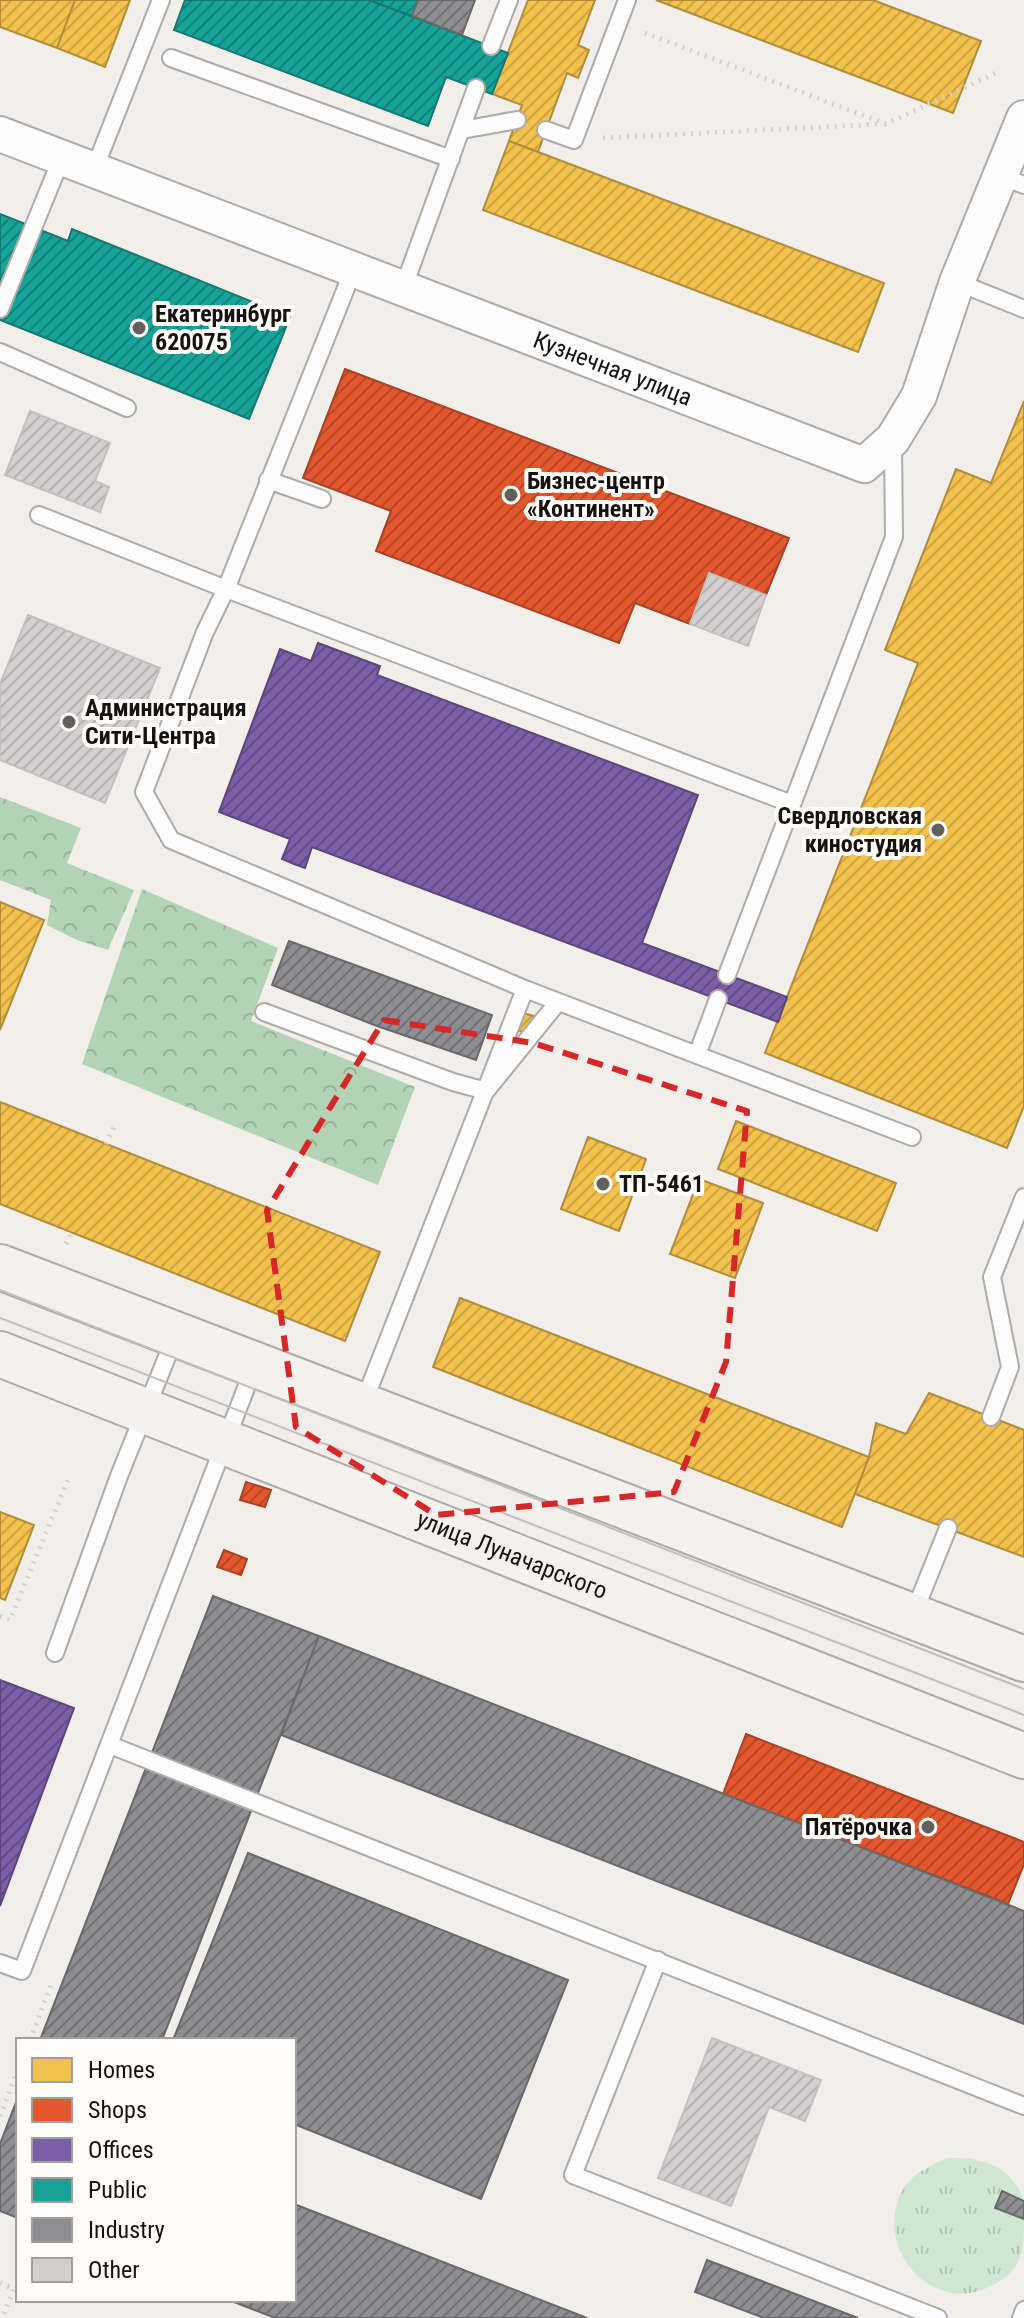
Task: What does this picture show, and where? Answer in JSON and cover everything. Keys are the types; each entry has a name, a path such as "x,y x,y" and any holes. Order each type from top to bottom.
{"main road":[{"path":"0,1267 1024,1659"},
{"name":"улица Луначарского","path":"0,1354 1024,1756"}],"street":[{"name":"Кузнечная улица","path":"0,134 404,286 864,465 893,439 919,396 957,282 1012,180 1024,118"}],"lane":[{"path":"94,170 161,0"},
{"path":"491,46 509,0"},
{"path":"546,130 574,140 627,0"},
{"path":"171,58 451,159"},
{"path":"404,286 476,88"},
{"path":"462,130 517,120"},
{"path":"0,309 62,157"},
{"path":"354,268 226,589 205,632 144,792 171,840 525,989 912,1137"},
{"path":"957,282 1024,309"},
{"path":"0,352 127,408"},
{"path":"727,975 894,537 893,439"},
{"path":"268,480 322,499"},
{"path":"39,515 792,804"},
{"path":"362,1406 525,989"},
{"path":"697,1055 718,999"},
{"path":"486,1091 558,1002"},
{"path":"264,1012 453,1082 486,1091"},
{"path":"991,1417 1010,1367 992,1277 1024,1197"},
{"path":"55,1653 176,1334"},
{"path":"0,1963 22,1971 255,1365"},
{"path":"912,1616 948,1528"},
{"path":"110,1745 1024,2106"},
{"path":"658,1960 573,2175 938,2318"},
{"path":"1021,2318 1024,2310"}],"path":[{"path":"618,23 886,124"},
{"path":"574,140 886,124 998,72"},
{"path":"106,1144 116,1123"},
{"path":"66,1244 72,1233"},
{"path":"0,1616 10,1620 69,1477"},
{"path":"31,2038 50,1988"},
{"path":"0,2116 16,2075"},
{"path":"0,2283 14,2289 2,2318"}],"highlighted area":[{"path":"384,1020 533,1043 747,1111 726,1362 674,1492 436,1515 296,1427 267,1210"}],"green space":[{"path":"0,797 81,828 67,863 134,890 108,950 77,940 47,925 51,900 0,880"},
{"path":"142,889 278,948 251,1021 415,1087 378,1185 82,1064"},
{"path":"947,2158 972,2159 993,2165 1011,2178 1024,2199 1002,2192 995,2208 1024,2219 1019,2261 999,2282 965,2293 945,2291 926,2283 911,2269 900,2251 895,2231 895,2210 907,2183"}],"building: Homes":[{"path":"0,0 75,0 57,48 0,27"},
{"path":"75,0 130,0 105,67 57,48"},
{"path":"528,0 595,0 578,45 589,50 578,78 567,73 538,152 509,141 522,105 492,94"},
{"path":"656,0 873,0 981,41 953,113"},
{"path":"509,141 884,283 858,352 483,210"},
{"name":"Свердловская киностудия","path":"1024,401 1024,1106 1007,1148 765,1053 918,663 885,650 956,469 991,483"},
{"path":"0,902 44,920 0,1030"},
{"path":"523,1013 537,1017 531,1035 517,1030"},
{"path":"0,1102 380,1252 345,1341 0,1204"},
{"path":"736,1121 896,1183 877,1231 718,1169"},
{"name":"ТП-5461","path":"588,1137 646,1159 619,1231 561,1209"},
{"path":"699,1179 763,1203 735,1278 670,1254"},
{"path":"460,1298 869,1457 842,1527 433,1367"},
{"path":"929,1393 1024,1430 1024,1557 855,1494 869,1457 876,1423 906,1434"},
{"path":"0,1512 34,1525 5,1600 0,1598"}],"building: Shops":[{"name":"Бизнес-центр «Континент»","path":"345,369 789,538 766,595 709,573 690,624 635,603 619,643 376,551 391,511 303,478"},
{"path":"246,1482 271,1490 265,1507 240,1500"},
{"path":"224,1550 247,1559 241,1575 217,1567"},
{"path":"746,1734 1024,1842 1024,1864 1008,1904 723,1794"}],"building: Offices":[{"path":"318,643 380,666 377,675 698,795 642,943 787,997 778,1022 312,847 305,868 294,864 282,859 290,839 219,812 280,649 311,661"},
{"path":"0,1680 74,1708 0,1906"}],"building: Public":[{"path":"185,0 369,0 508,53 492,94 446,77 428,126 174,30"},
{"path":"369,0 418,0 412,16"},
{"path":"0,214 68,241 72,229 290,317 249,419 0,320"}],"building: Industry":[{"path":"418,0 475,0 462,35 412,16"},
{"path":"289,941 492,1015 476,1060 272,985"},
{"path":"213,1596 319,1636 163,2038 41,2038"},
{"path":"319,1636 1024,1911 1024,2024 281,1735"},
{"path":"248,1853 568,1980 481,2199 296,2125 296,2038 174,2038"},
{"path":"16,2102 16,2217 0,2211 0,2144"},
{"path":"1002,2191 1024,2201 1024,2219 995,2208"},
{"path":"296,2205 587,2318 275,2318 234,2302 296,2302"},
{"path":"707,2260 858,2318 764,2318 695,2292"}],"building: Other":[{"path":"30,411 110,443 95,481 109,487 100,512 5,475"},
{"path":"709,573 766,595 748,646 690,624"},
{"name":"Администрация Сити-Центра","path":"28,615 160,668 105,803 0,760 0,684"},
{"path":"712,2038 821,2080 805,2121 769,2107 731,2206 658,2178"}],"tram line":[{"path":"0,1290 1024,1689"},
{"path":"0,1318 1024,1715"}],"place":[{"name":"Екатеринбург 620075","path":"139,328"},
{"name":"Бизнес-центр «Континент»","path":"511,495"},
{"name":"Администрация Сити-Центра","path":"69,722"},
{"name":"Свердловская киностудия","path":"938,830"},
{"name":"ТП-5461","path":"603,1184"},
{"name":"Пятёрочка","path":"928,1827"}]}
